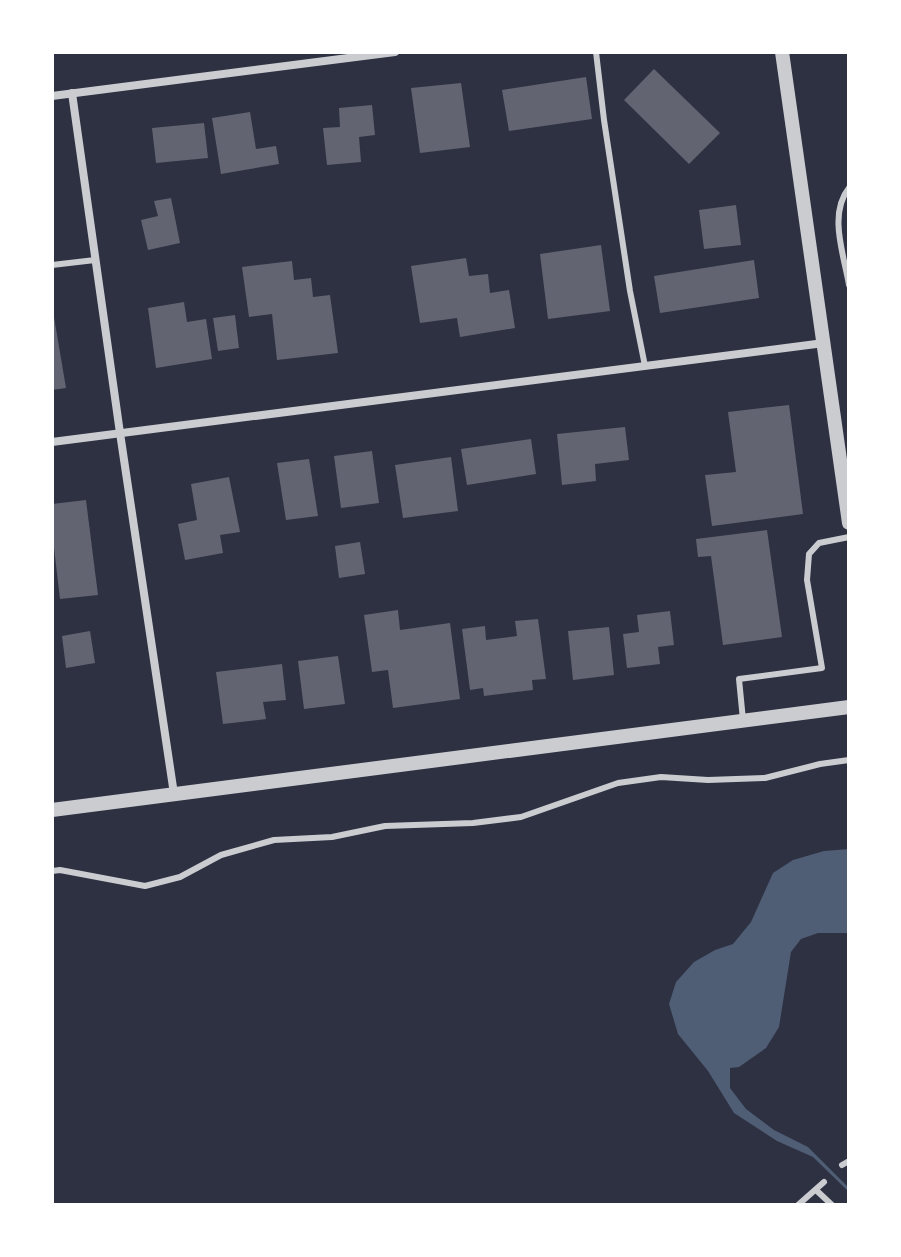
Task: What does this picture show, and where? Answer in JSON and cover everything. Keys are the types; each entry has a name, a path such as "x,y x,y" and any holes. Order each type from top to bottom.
{"street":[{"path":"52,96 395,52"},
{"path":"782,52 849,523"},
{"path":"72,93 174,794"},
{"path":"52,442 824,343"},
{"path":"52,810 849,707"}],"lane":[{"path":"596,52 630,291 645,366"},
{"path":"849,188 838,209 849,285"},
{"path":"52,265 95,260"},
{"path":"743,720 739,679 822,668 807,580 809,554 819,543 849,537"},
{"path":"52,871 145,886 180,877 221,855 274,840 332,837 385,826 473,823 521,817 618,783 661,777 708,780 765,778 849,760"},
{"path":"798,1205 824,1182"},
{"path":"816,1190 832,1205"}],"water":[{"path":"849,849 849,933 818,933 801,939 791,952 779,1027 766,1048 739,1067 730,1068 730,1088 746,1109 774,1130 808,1147 849,1188 849,1192 813,1157 777,1141 734,1113 708,1071 678,1034 669,1004 676,982 694,962 733,944 751,922 773,873 793,860 824,851"}],"building":[{"path":"654,69 720,133 689,164 624,100"},
{"path":"586,77 592,119 509,131 502,90"},
{"path":"461,83 470,147 420,153 411,88"},
{"path":"372,105 375,135 359,137 361,162 327,165 323,128 340,127 339,108"},
{"path":"250,112 256,149 276,146 279,164 221,174 212,118"},
{"path":"204,123 208,158 156,163 152,128"},
{"path":"171,198 180,243 148,250 141,220 158,216 154,201"},
{"path":"736,205 741,245 704,249 699,210"},
{"path":"601,245 610,311 548,319 540,254"},
{"path":"466,258 469,276 488,274 490,293 509,290 515,328 460,337 457,318 420,323 411,266"},
{"path":"754,260 759,298 660,313 654,276"},
{"path":"292,261 294,280 311,278 313,297 330,295 338,353 277,360 272,314 249,317 242,267"},
{"path":"184,302 187,322 206,319 212,359 156,368 148,308"},
{"path":"235,315 239,348 218,351 213,318"},
{"path":"52,317 66,388 52,390"},
{"path":"789,405 803,514 712,526 705,475 736,472 728,412"},
{"path":"625,427 629,460 595,464 596,481 562,485 557,434"},
{"path":"531,439 536,474 467,485 461,449"},
{"path":"372,451 379,503 341,508 334,456"},
{"path":"451,457 458,511 403,518 395,465"},
{"path":"309,459 318,516 286,520 277,463"},
{"path":"229,477 240,532 220,535 223,553 185,560 178,524 197,520 191,484"},
{"path":"86,500 98,595 60,599 52,504"},
{"path":"767,530 782,637 723,645 711,556 698,557 696,539"},
{"path":"360,542 365,574 339,578 335,546"},
{"path":"398,610 400,630 450,623 460,699 393,708 388,670 372,672 364,615"},
{"path":"670,611 674,645 658,647 660,664 627,668 623,634 639,632 637,615"},
{"path":"538,619 546,679 532,680 533,690 484,696 483,688 470,690 462,629 485,626 486,640 517,636 515,621"},
{"path":"609,627 614,675 573,680 568,631"},
{"path":"90,631 95,663 66,668 62,636"},
{"path":"338,656 345,704 304,709 298,661"},
{"path":"282,664 286,700 263,702 266,719 223,724 216,672"}]}
